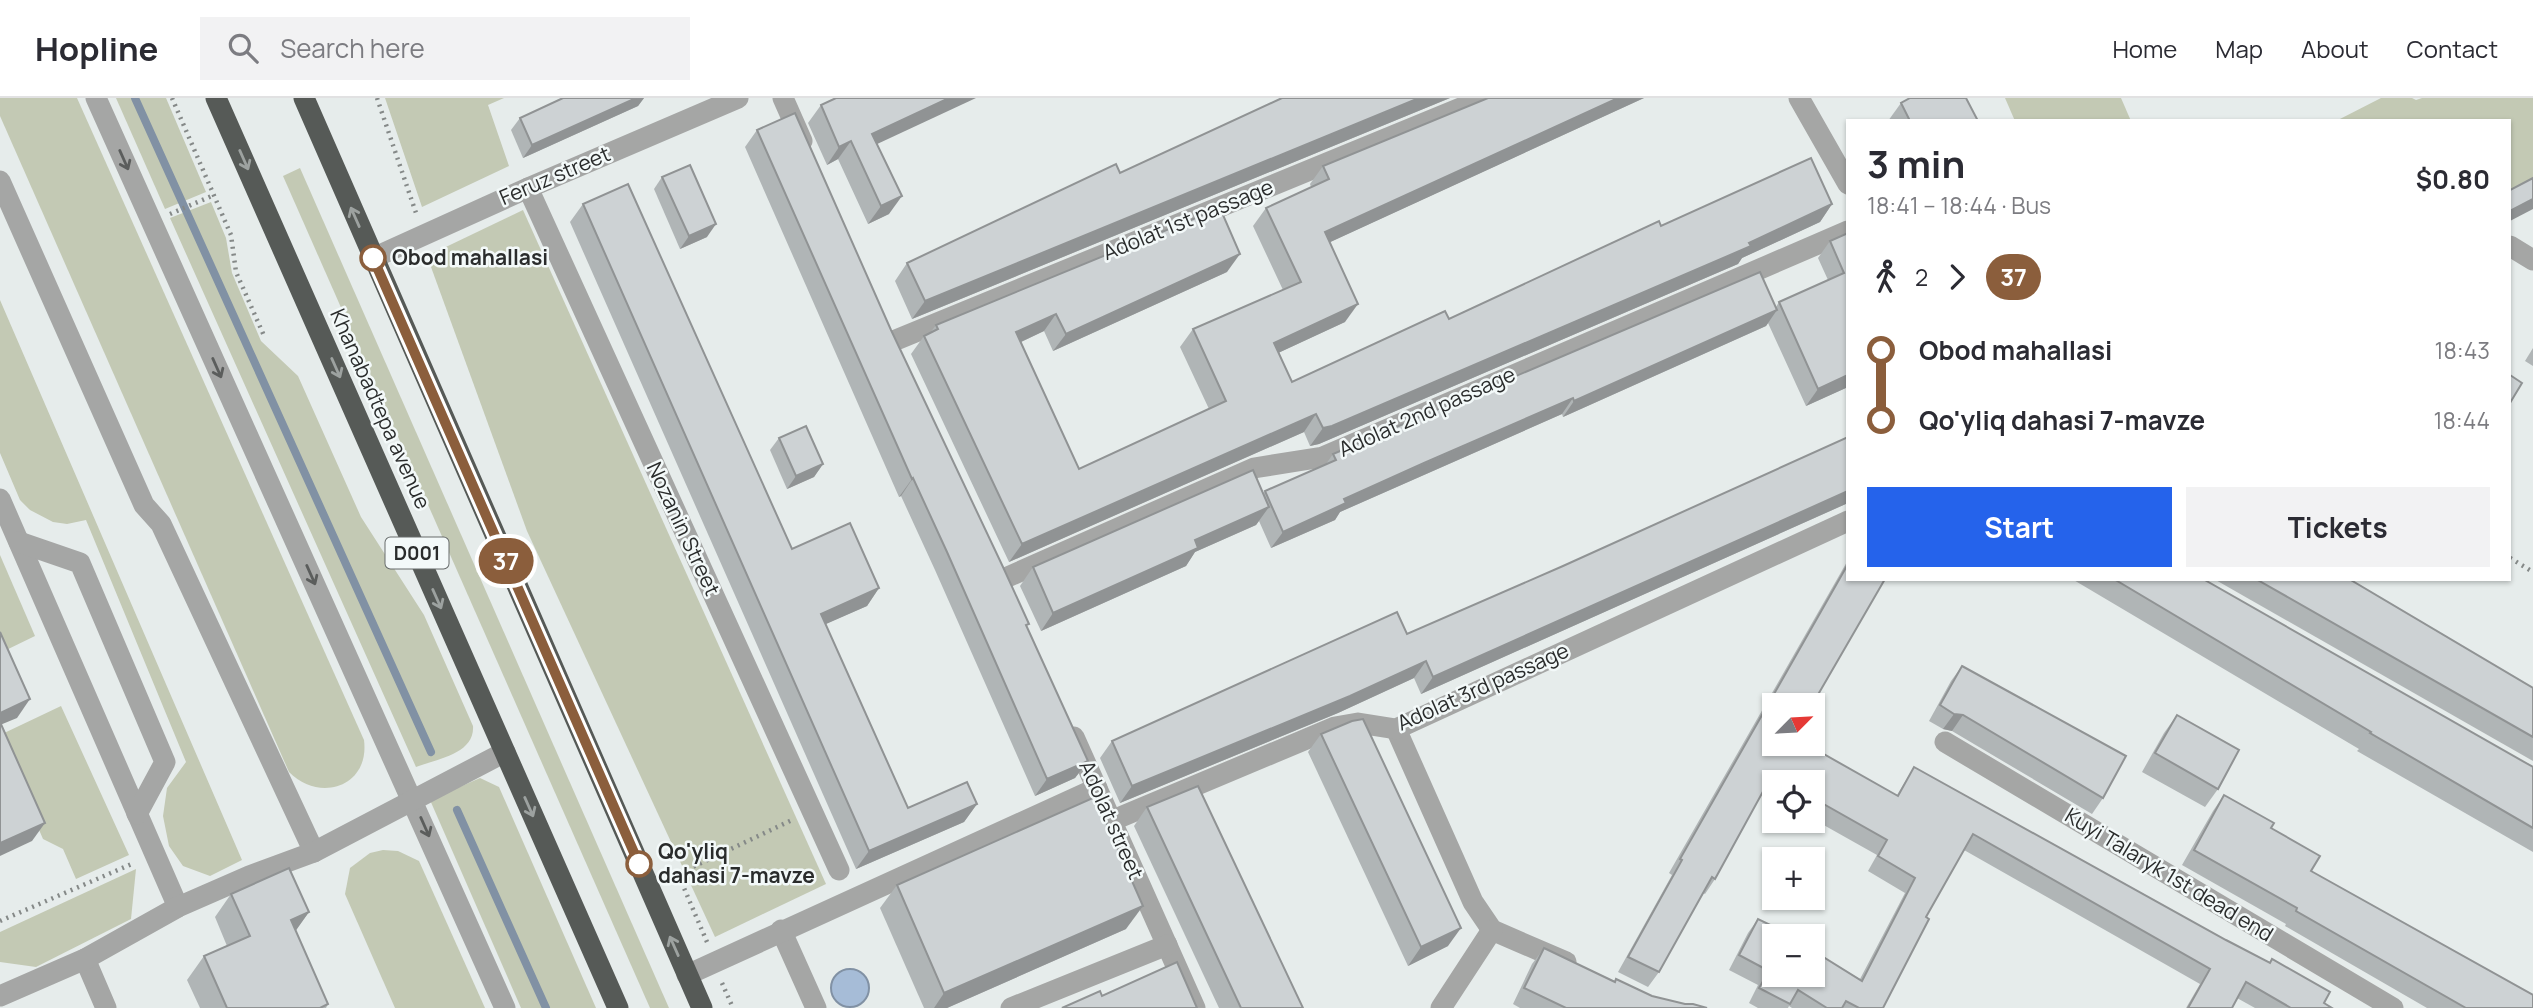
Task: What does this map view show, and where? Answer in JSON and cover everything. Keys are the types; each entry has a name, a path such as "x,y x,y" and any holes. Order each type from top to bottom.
{"highway":[{"name":"Khanabadtepa avenue","path":"216,98 618,1008"},
{"path":"304,98 702,1008"}],"street":[{"path":"96,98 505,1008"},
{"name":"Feruz street","path":"373,258 528,187 738,98"},
{"path":"783,98 810,159"},
{"name":"Adolat 1st passage","path":"880,318 894,348 1485,98"},
{"path":"1799,98 1846,180"},
{"path":"0,181 144,506 162,524 314,852"},
{"name":"Nozanin Street","path":"528,187 839,870"},
{"name":"Adolat 2nd passage","path":"1014,604 1000,573 1254,468 1323,457 1846,232"},
{"path":"2511,247 2533,260"},
{"path":"0,499 178,907"},
{"name":"Adolat 3rd passage","path":"1111,821 1335,727 1359,723 1396,729 1846,522"},
{"path":"19,542 80,563 86,575 165,762 137,814"},
{"name":"Adolat street","path":"1064,714 1195,1008"},
{"path":"1396,729 1473,902 1492,930 1587,972"},
{"name":"Kuyi Talaryk 1st dead end","path":"1945,742 2393,1008"},
{"path":"0,996 85,958 178,907 249,876 314,852 505,752"},
{"path":"687,975 1097,788"},
{"path":"781,930 816,1008"},
{"path":"1441,1008 1492,930"},
{"path":"1011,1008 1167,945"},
{"path":"85,958 106,1008"}],"path":[{"path":"172,98 231,235 236,272 265,338"},
{"path":"377,98 423,234"},
{"path":"172,213 214,195"},
{"path":"2511,559 2533,572"},
{"path":"733,1008 678,874 812,811"},
{"path":"0,920 154,854"}],"green space":[{"path":"0,98 77,98 364,740 364,756 359,769 351,779 340,785 314,787 289,772 0,116"},
{"path":"116,98 166,98 206,192 165,209"},
{"path":"385,98 504,98 488,105 509,166 422,207"},
{"path":"2005,98 2121,98 2130,119 2014,119"},
{"path":"2381,98 2533,98 2533,185 2511,196 2511,119 2340,119"},
{"path":"300,168 669,1008 650,1008 283,176"},
{"path":"211,202 226,238 232,273 261,341 298,376 361,517 424,615 473,726 468,743 444,758 416,767 170,218"},
{"path":"523,210 826,884 715,937 527,531 427,256"},
{"path":"0,300 242,860 210,876 183,866 169,846 163,816 167,788 186,762 86,520 67,524 53,522 30,510 20,500 0,453"},
{"path":"0,555 35,636 0,653"},
{"path":"61,706 129,855 76,879 63,849 43,839 0,739 0,735"},
{"path":"480,778 499,787 596,1008 521,1008 430,800"},
{"path":"398,851 419,861 485,1008 395,1008 345,894 350,868 370,853"},
{"path":"136,869 131,919 36,967 0,962 0,932"}],"water":[{"path":"850,969 863,975 869,988 863,1001 850,1007 837,1001 831,988 837,975"}],"building":[{"path":"563,98 636,98 532,145 520,118"},
{"path":"836,98 949,98 872,134 902,196 881,206 851,141 839,147 821,105"},
{"path":"1282,98 1419,98 925,301 907,263 1116,164 1120,173"},
{"path":"1488,98 1618,98 1325,232 1358,304 1274,343 1292,382 1445,311 1449,319 1659,221 1661,226 1811,158 1832,204 1749,243 1751,246 1332,426 1323,428 1316,414 1022,544 924,336 938,329 936,325 1220,208 1240,254 1066,334 1056,314 1016,332 1079,469 1226,401 1193,329 1301,282 1266,208 1329,179 1323,166"},
{"path":"1910,98 1966,98 1977,119 1909,119 1901,103"},
{"path":"795,113 891,330 1029,624 1026,625 1088,761 1047,779 757,130"},
{"path":"690,165 716,224 689,236 662,177"},
{"path":"2533,178 2533,199 2511,210 2511,189"},
{"path":"628,184 792,549 850,523 879,588 821,614 908,808 967,782 977,804 869,851 583,204"},
{"path":"1846,234 1846,376 1818,389 1779,302 1844,273 1830,241"},
{"path":"1760,272 1777,310 1574,401 1573,398 1424,463 1344,499 1346,503 1283,532 1265,491 1336,460 1333,454"},
{"path":"2511,376 2522,383 2511,401"},
{"path":"806,426 823,464 796,476 779,438"},
{"path":"1846,438 1846,492 1433,677 1426,661 1350,696 1132,786 1112,741 1397,612 1407,634"},
{"path":"1253,470 1269,507 1195,540 1198,548 1053,613 1033,567"},
{"path":"1846,568 1846,581 1884,581 1819,693 1775,693"},
{"path":"2117,581 2207,581 2533,767 2533,828"},
{"path":"2260,581 2352,581 2533,688 2533,737"},
{"path":"0,632 30,699 0,713"},
{"path":"1962,666 2126,756 2103,798 1963,715 1954,714 1940,705"},
{"path":"1762,715 1762,756 1825,755 1898,796 1914,767 2226,940 2270,963 2272,959 2330,992 2324,1003 2332,1008 2291,1008 2246,982 2232,1008 2188,1008 2210,969 1973,834 1926,917 1929,919 1883,1008 1859,1008 1846,1001 1842,1008 1827,1008 1798,990 1790,1004 1759,988 1762,983 1762,987 1825,987 1825,958 1862,981 1915,878 1878,856 1887,840 1825,805 1825,770 1762,770 1762,793 1659,972 1628,957 1682,860 1680,859"},
{"path":"2177,715 2239,750 2218,789 2155,753"},
{"path":"1363,719 1461,928 1421,947 1321,734"},
{"path":"0,722 45,823 0,843"},
{"path":"1198,786 1303,1008 1241,1008 1147,807"},
{"path":"2224,795 2274,823 2271,828 2320,856 2311,871 2533,995 2533,1008 2466,1008 2194,850"},
{"path":"1095,797 1143,906 944,993 897,885"},
{"path":"289,868 309,912 291,920 328,1004 320,1008 227,1008 204,956 250,936 231,894"},
{"path":"1758,919 1768,924 1762,924 1762,967 1739,955"},
{"path":"1544,948 1615,982 1616,979 1652,996 1707,1008 1566,1008 1524,988"},
{"path":"1177,962 1197,1008 1062,1008 1100,991 1102,996"}],"waterway":[{"path":"135,98 431,752"},
{"path":"457,810 546,1008"}],"bus line":[{"name":"37","path":"373,258 639,864"}],"place":[{"name":"Obod mahallasi","path":"373,258"},
{"name":"Qo'yliq dahasi 7-mavze","path":"639,864"}]}
